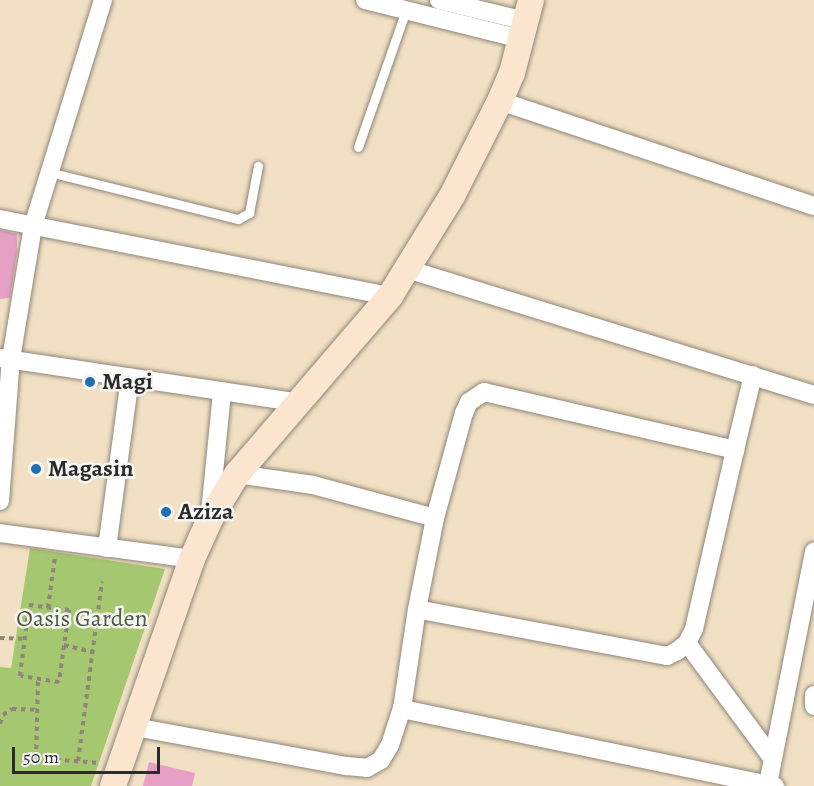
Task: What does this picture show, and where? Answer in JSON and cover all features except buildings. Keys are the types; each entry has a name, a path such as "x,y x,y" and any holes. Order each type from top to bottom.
{"street":[{"path":"0,501 6,358 33,226 103,0"},
{"path":"365,0 406,10 526,20"},
{"path":"439,0 526,20"},
{"path":"117,776 192,559 210,519 237,474 390,296 452,196 500,101 512,73 526,20"},
{"path":"500,101 814,206"},
{"path":"0,219 390,296"},
{"path":"407,269 814,395"},
{"path":"6,358 300,403"},
{"path":"417,609 668,656 687,643 694,629 753,375"},
{"path":"107,548 130,378"},
{"path":"210,519 222,392"},
{"path":"135,727 367,768 381,760 390,745 402,709 417,609 435,518 464,413 469,402 484,392 735,450"},
{"path":"237,474 313,485 435,518"},
{"path":"0,533 192,559"},
{"path":"402,709 772,785 772,758 814,550"},
{"path":"687,643 772,758"},
{"path":"814,694 814,706"}],"lane":[{"path":"358,147 406,10"},
{"path":"49,172 238,219 249,213 258,166"}],"path":[{"path":"48,608 58,541"},
{"path":"78,761 102,582"},
{"path":"30,605 69,610 59,682 20,676 25,639 30,605"},
{"path":"0,638 25,639"},
{"path":"64,645 93,652"},
{"path":"36,758 38,679"},
{"path":"0,724 3,715 12,708 36,710"},
{"path":"47,759 78,761 117,776"}],"green space":[{"name":"Oasis Garden","path":"30,548 165,569 91,786 0,786 0,667 11,668"}],"place":[{"name":"Magi","path":"90,382"},
{"name":"Magasin","path":"36,469"},
{"name":"Aziza","path":"166,512"}]}
